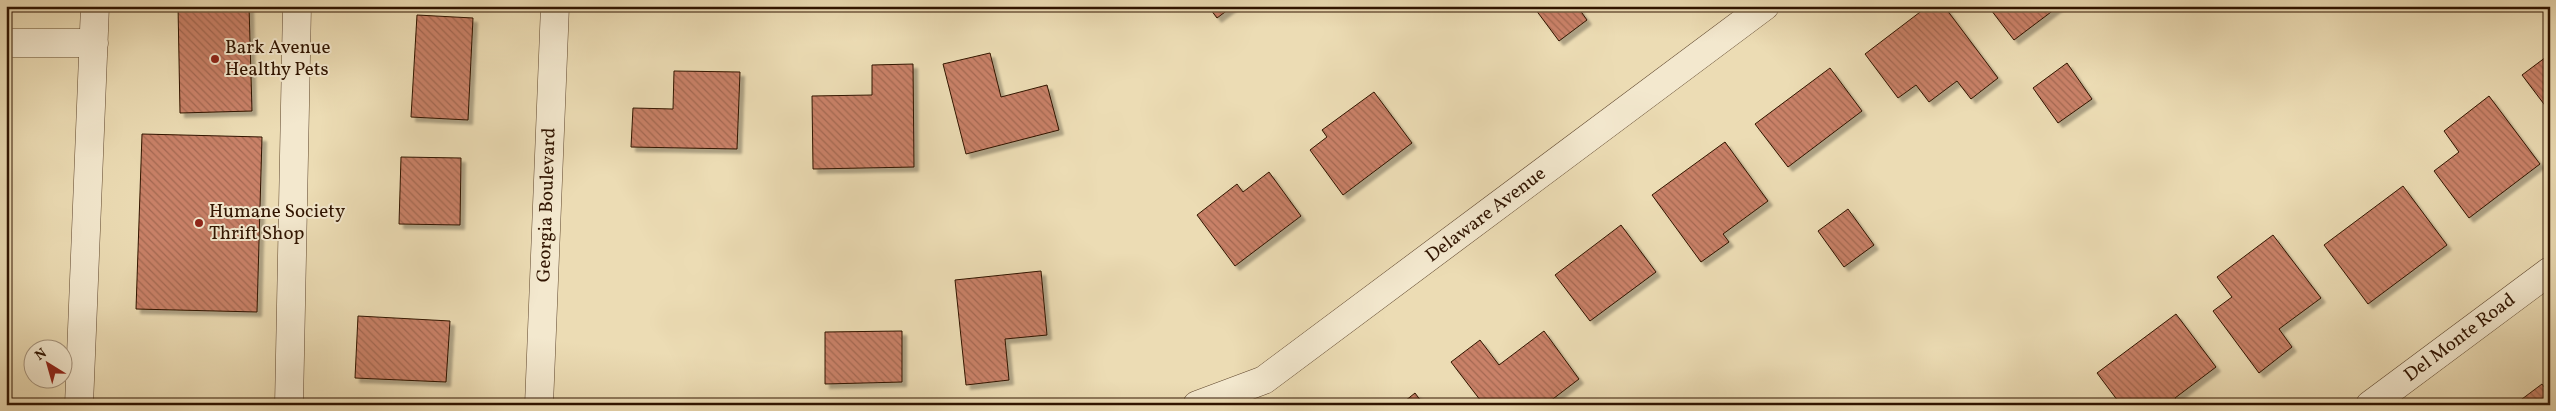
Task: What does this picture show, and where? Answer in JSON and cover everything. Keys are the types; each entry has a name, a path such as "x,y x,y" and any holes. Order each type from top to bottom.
{"street":[{"path":"79,405 95,6"},
{"path":"289,405 297,6"},
{"name":"Georgia Boulevard","path":"539,405 555,6"},
{"name":"Delaware Avenue","path":"1197,405 1264,380 1765,6"},
{"path":"6,44 94,44"},
{"name":"Del Monte Road","path":"2370,405 2550,271"}],"building":[{"name":"Bark Avenue Healthy Pets","path":"178,6 249,6 252,111 180,113"},
{"path":"1208,6 1233,6 1217,18"},
{"path":"1533,6 1577,6 1587,20 1559,41"},
{"path":"1928,6 1944,6 1998,78 1971,99 1957,81 1929,102 1916,85 1898,98 1865,54"},
{"path":"1988,6 2059,6 2014,40"},
{"path":"417,15 473,18 468,120 411,117"},
{"path":"990,53 1001,97 1047,85 1059,130 966,154 943,64"},
{"path":"2550,54 2550,112 2522,75"},
{"path":"2067,63 2092,99 2058,123 2033,88"},
{"path":"913,64 914,167 813,169 812,96 872,95 872,65"},
{"path":"1830,68 1862,111 1788,167 1755,124"},
{"path":"674,71 740,72 737,149 631,147 633,108 673,109"},
{"path":"1374,92 1412,143 1343,195 1310,150 1327,137 1322,130"},
{"path":"2489,96 2540,164 2469,218 2434,171 2459,152 2444,131"},
{"name":"Humane Society Thrift Shop","path":"142,134 262,137 257,312 136,309"},
{"path":"1725,142 1768,201 1723,234 1729,242 1701,262 1652,195"},
{"path":"401,157 461,158 460,225 399,224"},
{"path":"1269,172 1301,216 1235,266 1197,215 1237,184 1243,192"},
{"path":"2403,186 2447,245 2368,304 2324,245"},
{"path":"1848,209 1874,245 1844,267 1818,231"},
{"path":"1621,225 1656,272 1590,321 1555,275"},
{"path":"2273,235 2321,298 2279,329 2292,347 2259,373 2213,311 2232,297 2217,277"},
{"path":"1041,271 1047,335 1005,339 1009,380 966,385 955,280"},
{"path":"2176,314 2216,367 2175,398 2180,405 2121,405 2097,373"},
{"path":"358,316 450,321 446,382 355,378"},
{"path":"902,331 902,382 825,384 825,332"},
{"path":"1544,331 1579,379 1545,405 1484,405 1451,362 1480,340 1499,365"},
{"path":"2542,384 2550,395 2550,405 2514,405"},
{"path":"1415,393 1424,405 1400,405"}],"place":[{"name":"Bark Avenue Healthy Pets","path":"215,59"},
{"name":"Humane Society Thrift Shop","path":"199,223"}]}
